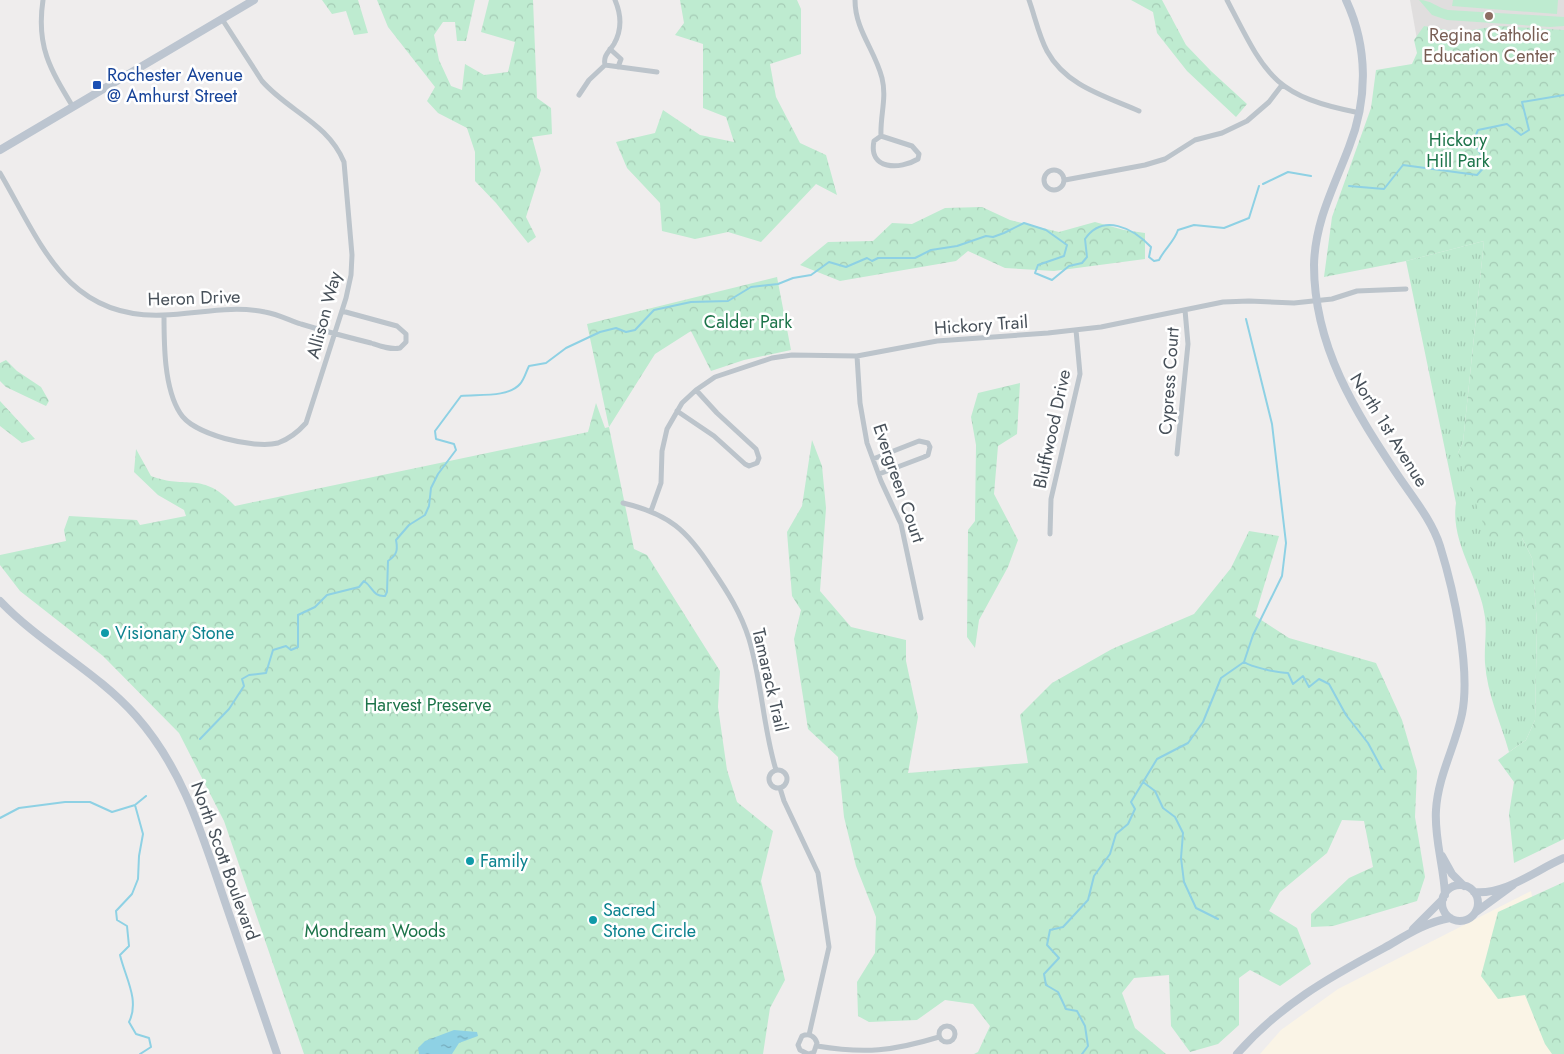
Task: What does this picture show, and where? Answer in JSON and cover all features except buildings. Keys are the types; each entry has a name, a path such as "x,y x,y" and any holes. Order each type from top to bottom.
{"main road":[{"path":"0,150 254,0"},
{"name":"North 1st Avenue","path":"1346,0 1360,43 1363,78 1360,113 1350,145 1330,189 1322,214 1316,241 1314,265 1316,301 1322,332 1338,376 1363,422 1429,522 1439,544 1447,571 1465,663 1465,679 1462,715 1442,771 1437,795 1435,825 1444,897"},
{"name":"North Scott Boulevard","path":"0,601 116,696 136,716 165,754 196,815 277,1054"},
{"name":"North 1st Avenue","path":"1438,847 1452,874 1464,886"},
{"path":"1408,934 1453,887 1464,886 1474,892 1488,892 1517,882 1564,858"},
{"path":"1237,1054 1269,1021 1306,992 1408,934 1430,924 1450,918 1462,921 1467,920 1517,882"},
{"path":"1474,892 1478,902 1476,912"},
{"path":"1444,897 1443,908 1450,918"}],"street":[{"path":"43,0 40,26 44,51 54,75 73,107"},
{"path":"605,66 604,57 610,49 620,26 615,0"},
{"path":"855,0 859,26 877,64 885,90 881,136 874,142 873,150 875,156 883,164 895,166 918,159 919,154 912,146 881,136"},
{"path":"1029,0 1042,40 1062,71 1082,86 1140,110"},
{"path":"1227,0 1257,58 1265,69 1282,85 1316,104 1360,113"},
{"name":"Allison Way","path":"164,315 167,370 179,412 188,423 201,431 218,437 261,444 285,440 306,423 342,311 351,275 352,255 344,162 339,149 322,129 269,90 222,19"},
{"path":"610,49 621,58 618,67"},
{"path":"579,95 589,80 605,66 657,72"},
{"path":"1064,180 1144,166 1165,159 1195,140 1222,133 1248,121 1269,102 1282,85"},
{"path":"1054,170 1060,172 1064,180 1062,186 1056,190 1050,189 1044,180 1048,172 1054,170"},
{"name":"Heron Drive","path":"0,173 48,255 68,282 94,301 110,308 136,314 164,315 202,311 254,310 267,312 335,334 395,349 404,346 406,334 398,326 342,311"},
{"name":"Hickory Trail","path":"651,511 661,482 664,440 667,429 677,411 696,390 714,377 782,356 856,356 937,341 1076,330 1234,301 1285,304 1332,299 1358,291 1406,289"},
{"name":"Cypress Court","path":"1177,454 1188,344 1185,310"},
{"name":"Bluffwood Drive","path":"1050,534 1051,500 1080,374 1076,330"},
{"name":"Evergreen Court","path":"856,356 864,427 873,459 901,524 921,618"},
{"path":"677,411 714,436 745,464 749,466 757,463 759,458 756,449 722,418 696,390"},
{"path":"873,459 919,441 928,443 930,447 928,455 879,474"},
{"name":"Tamarack Trail","path":"623,504 651,511 677,526 693,540 739,613 752,653 776,770"},
{"name":"Tamarack Trail","path":"776,770 783,771 787,778 786,783 780,788 774,787 770,782 770,776 776,770"},
{"name":"Tamarack Trail","path":"780,788 784,801 818,872 829,947 809,1035"},
{"path":"809,1035 816,1040 817,1046 814,1052 807,1054 799,1048 799,1041 802,1036 809,1035"},
{"path":"817,1046 842,1051 884,1052 939,1037"}],"shaded area":[{"name":"Regina Catholic Education Center","path":"1410,0 1564,0 1564,33 1421,62"},
{"path":"1531,891 1561,1054 1260,1054 1281,1030 1338,989"}],"green space":[{"path":"322,0 358,0 368,33 354,35 346,11 332,14"},
{"path":"377,0 475,0 466,41 457,41 455,22 443,22 434,35 439,60 451,86 462,90 465,64 484,75 508,72 515,42 481,32 489,0 533,0 537,98 551,108 552,134 532,137 541,170 526,217 536,237 528,243 496,203 475,181 475,152 467,128 438,113 427,101 435,87 388,27"},
{"path":"680,0 797,0 801,9 801,54 770,64 776,97 800,143 826,155 837,195 816,184 761,242 728,232 695,239 662,231 660,203 627,168 616,142 655,133 663,110 700,135 734,142 726,117 703,108 703,44 675,35 684,23"},
{"path":"1131,0 1162,0 1186,45 1247,104 1236,117 1187,71 1157,33 1153,12"},
{"path":"1419,0 1427,1 1448,10 1564,17 1564,26 1550,27 1447,20 1432,15"},
{"path":"1453,0 1558,0 1557,14 1452,6"},
{"name":"Hickory Hill Park","path":"1424,26 1458,32 1499,26 1564,30 1564,839 1514,863 1509,814 1514,782 1498,760 1526,740 1535,720 1537,624 1532,558 1522,538 1489,540 1458,453 1463,442 1484,241 1406,261 1324,277 1332,217 1371,108 1376,70 1412,64 1417,53 1414,40"},
{"path":"982,207 1010,220 1059,232 1095,222 1124,230 1145,233 1145,259 1054,271 1005,268 968,251 956,261 840,281 800,265 828,242 873,241 892,223 912,224 945,208"},
{"path":"1484,241 1463,442 1458,453 1522,538 1532,558 1537,624 1535,720 1526,740 1509,752 1488,686 1485,663 1485,617 1478,588 1457,532 1455,518 1456,503 1406,261"},
{"name":"Calder Park","path":"777,277 791,350 744,360 711,371 691,331 655,354 609,427 587,324"},
{"path":"6,360 17,371 41,387 49,401 46,406 6,387 0,381 0,363"},
{"path":"1020,383 1017,434 998,446 994,494 1018,540 1008,567 979,620 975,648 967,637 968,530 975,521 976,445 971,417 978,393"},
{"path":"0,401 35,439 22,443 0,426"},
{"name":"Harvest Preserve","path":"596,403 605,428 609,427 634,549 647,555 720,671 718,707 727,770 737,802 773,831 761,881 785,980 770,1008 763,1054 304,1054 224,821 179,733 103,656 20,591 0,565 0,555 66,541 64,530 69,516 137,520 140,525 186,516 184,510 158,495 134,472 136,449 151,476 175,482 203,484 213,488 235,506 588,432"},
{"path":"812,440 822,466 826,508 820,591 851,627 906,640 906,661 918,717 908,773 1028,763 1020,715 1052,683 1112,649 1194,614 1231,568 1249,531 1279,536 1255,616 1289,638 1376,663 1402,720 1417,771 1415,817 1425,877 1417,901 1333,926 1311,927 1311,914 1349,878 1373,867 1364,821 1342,820 1327,853 1280,892 1269,911 1297,928 1311,964 1280,986 1250,970 1239,978 1239,1025 1218,1044 1190,1052 1171,1026 1169,975 1134,978 1122,993 1135,1028 1166,1054 974,1054 978,1052 990,1026 973,1004 945,1000 917,1020 869,1022 858,1016 857,982 875,953 876,917 856,866 844,817 838,757 808,729 794,639 801,610 792,596 787,532 802,506"},
{"path":"1564,882 1564,1054 1552,1054 1545,1044 1525,995 1498,999 1481,976 1498,912"}],"water":[{"path":"454,1030 477,1032 478,1036 459,1043 452,1054 419,1054 418,1048 425,1041"}],"waterway":[{"path":"1349,186 1384,189 1403,165 1477,175 1487,164 1473,142 1478,130 1507,124 1521,135 1529,130 1522,102 1564,95"},
{"path":"1263,184 1288,172 1311,176"},
{"path":"200,739 229,709 244,686 242,679 249,675 266,673 273,650 286,646 291,650 298,647 298,615 315,607 327,595 359,587 364,581 375,593 385,596 387,592 388,561 396,552 396,540 409,525 425,515 429,506 431,488 438,474 456,450 454,444 436,439 435,431 461,396 508,392 521,382 529,366 546,363 566,348 600,332 616,328 626,332 635,330 654,310 691,302 728,301 751,287 778,284 793,278 811,275 829,262 846,267 867,258 872,261 878,258 915,258 931,250 957,246 986,236 993,237 1024,223 1046,230 1067,245 1064,256 1038,265 1035,273 1052,280 1069,266 1082,263 1087,257 1085,239 1092,231 1109,225 1118,226 1136,234 1151,247 1149,257 1154,261 1159,260 1178,230 1194,225 1224,228 1249,218 1259,186"},
{"path":"1082,1054 1088,1046 1085,1026 1077,1011 1066,1009 1058,992 1046,985 1044,974 1059,958 1047,945 1050,930 1063,927 1088,900 1094,876 1110,854 1116,834 1128,824 1135,809 1131,802 1157,759 1188,743 1203,722 1221,678 1244,662 1253,635 1282,576 1286,543 1272,424 1246,319"},
{"path":"1244,662 1252,666 1288,673 1293,684 1303,676 1309,687 1319,679 1329,684 1346,715 1368,743 1382,769"},
{"path":"1143,782 1155,791 1163,808 1175,817 1183,833 1181,858 1184,882 1196,908 1218,919"},
{"path":"0,818 19,808 65,802 90,802 112,812 135,805 146,796"},
{"path":"135,805 143,834 139,856 138,879 132,894 116,911 117,920 127,926 129,946 120,955 132,997 132,1014 129,1022 136,1034 149,1038 151,1047 140,1054"}],"place":[{"name":"Regina Catholic Education Center","path":"1489,16"},
{"name":"Rochester Avenue @ Amhurst Street","path":"97,85"},
{"name":"Visionary Stone","path":"105,633"},
{"name":"Family","path":"470,861"},
{"name":"Sacred Stone Circle","path":"593,920"}],"park label":[{"name":"Mondream Woods","path":"375,931"}]}
